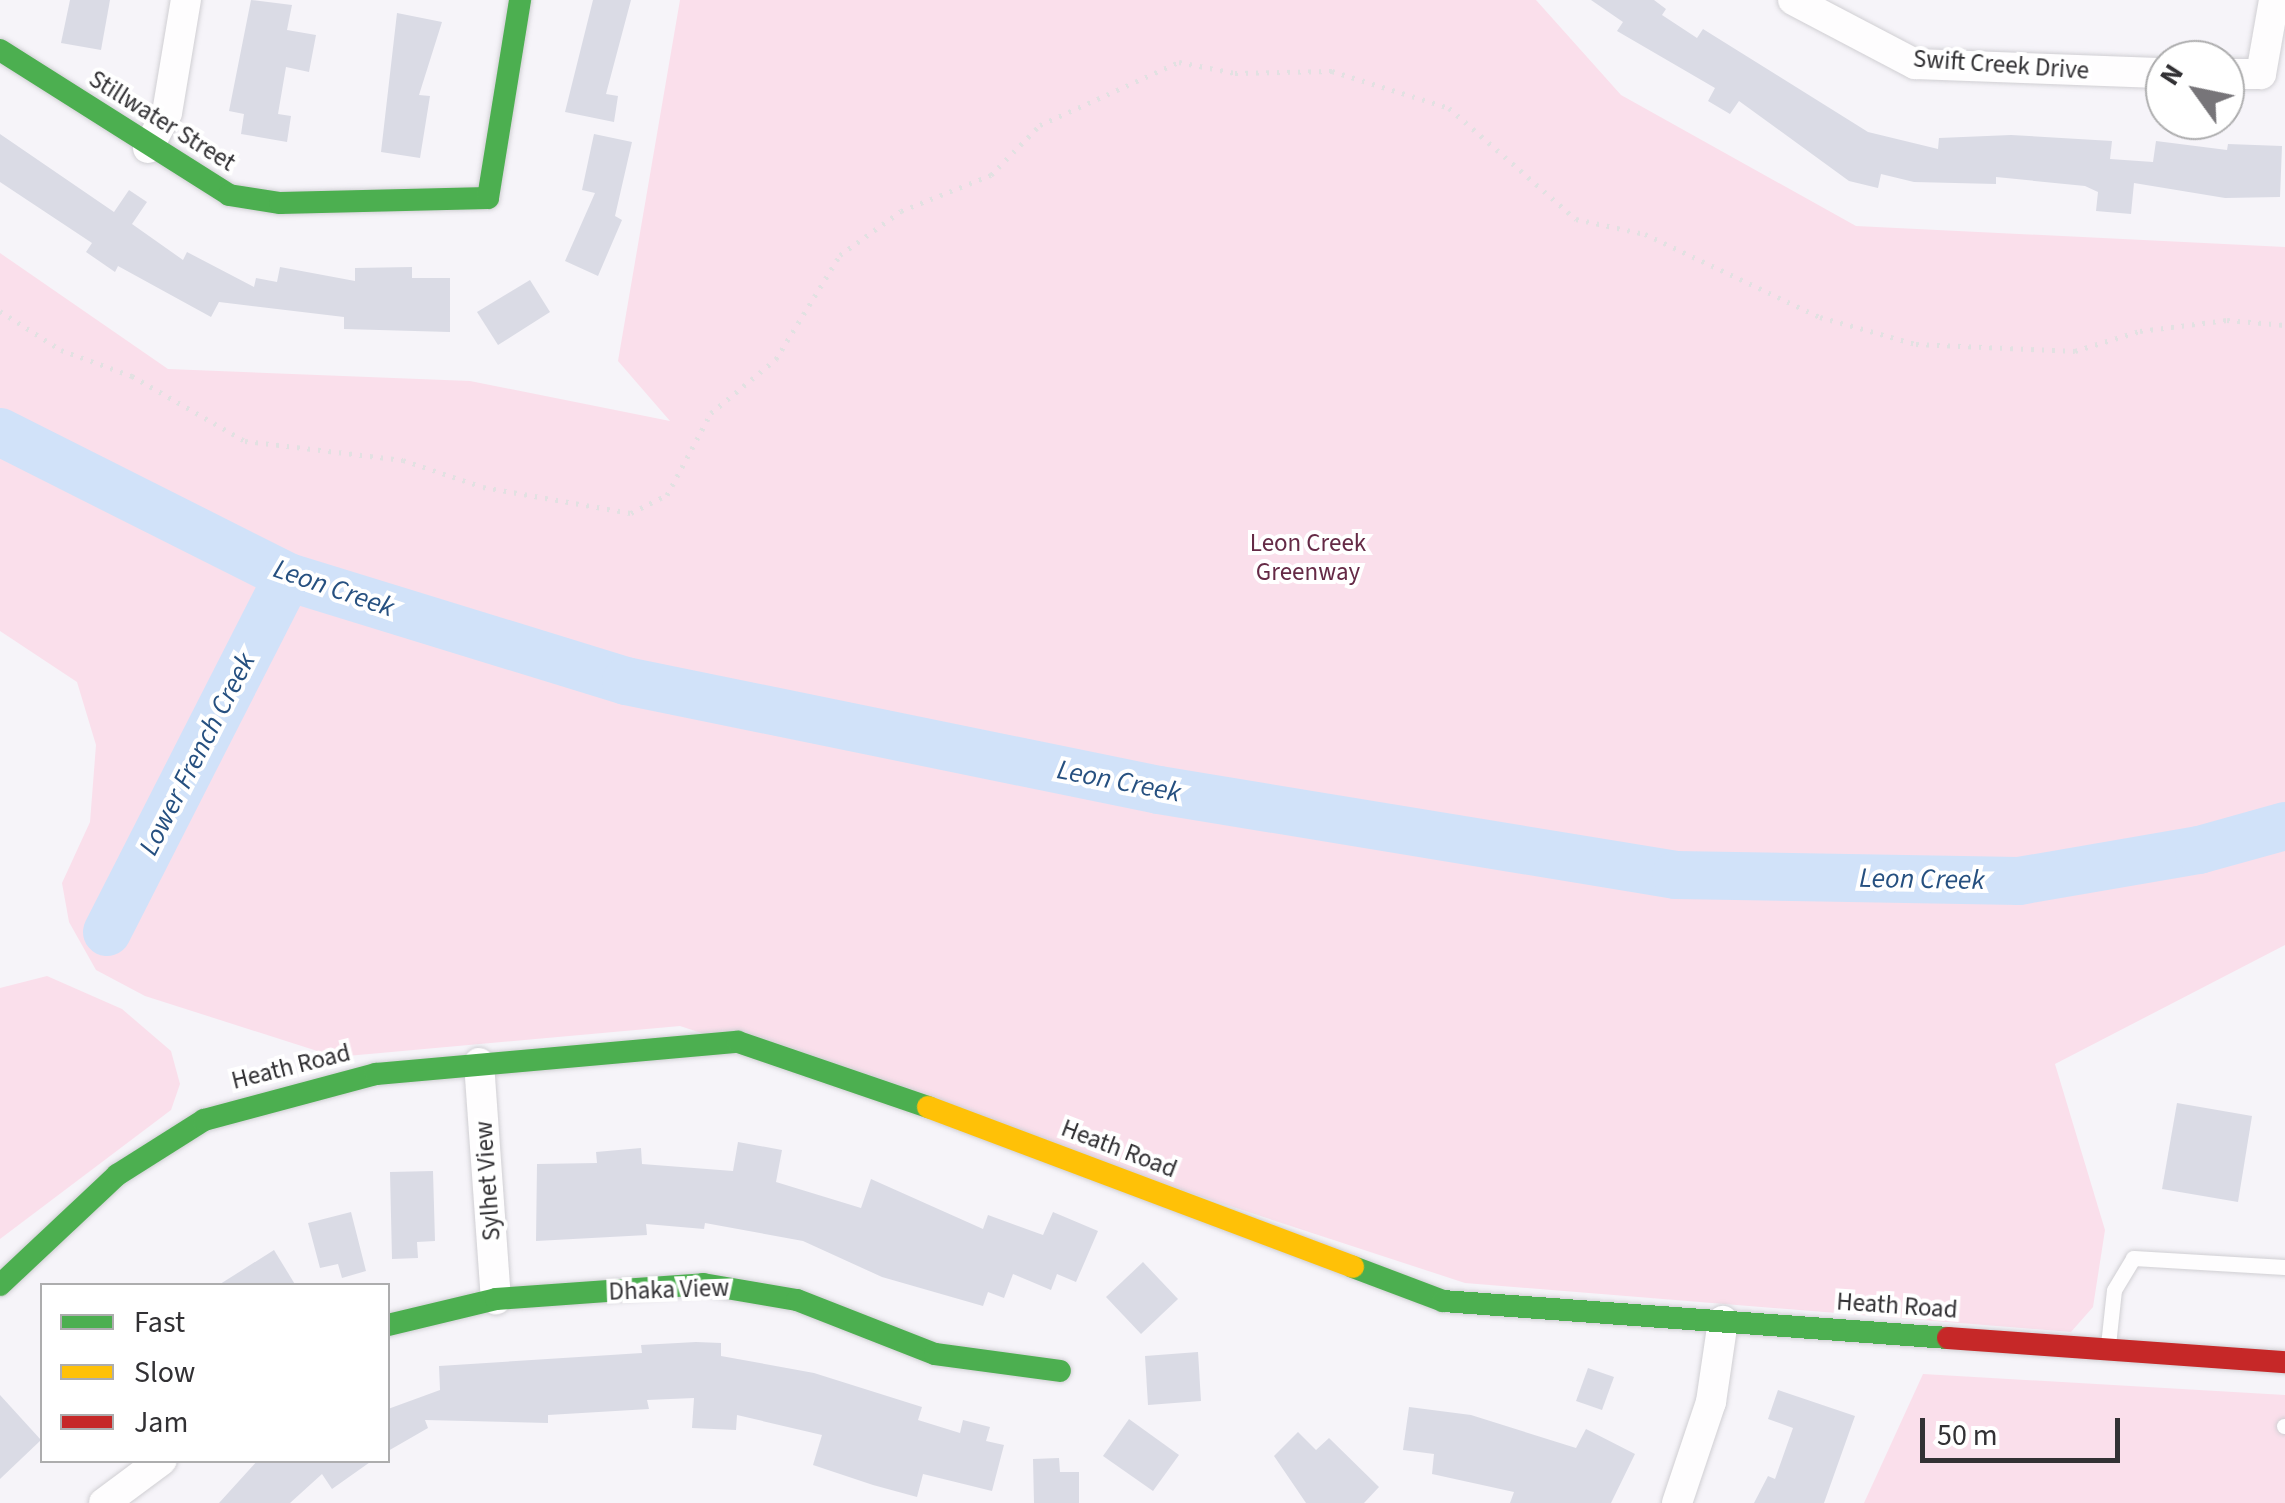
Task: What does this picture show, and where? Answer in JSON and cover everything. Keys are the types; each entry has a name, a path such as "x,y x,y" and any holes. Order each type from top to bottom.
{"street":[{"path":"148,148 166,113 186,0"},
{"name":"Stillwater Street","path":"0,50 198,180 263,202 488,198 520,0"},
{"name":"Swift Creek Drive","path":"1793,0 1915,64 2145,73"},
{"path":"2245,74 2262,74 2274,0"},
{"name":"Heath Road","path":"0,1286 118,1176 204,1120 376,1074 694,1041 774,1049 1444,1300 2285,1362"},
{"name":"Sylhet View","path":"479,1063 496,1300"},
{"name":"Dhaka View","path":"390,1324 496,1300 703,1284 752,1288 935,1354 1060,1371"},
{"path":"1677,1503 1711,1402 1723,1321"},
{"path":"104,1503 158,1463"}],"lane":[{"path":"2108,1349 2114,1290 2133,1258 2285,1267"}],"path":[{"path":"0,311 74,357 132,376 244,441 402,460 483,488 631,513 668,495 711,413 776,358 840,255 902,211 991,175 1040,125 1179,62 1235,73 1332,71 1449,108 1576,219 1645,234 1820,317 1916,344 2075,351 2140,331 2226,320 2285,324"}],"green space":[{"name":"Leon Creek Greenway","path":"680,0 1536,0 1621,95 1856,226 2285,247 2285,945 2055,1064 2105,1230 2093,1307 2071,1332 1465,1283 680,1026 336,1057 145,996 96,970 69,922 62,883 90,822 96,745 77,682 0,631 0,253 168,369 470,381 670,421 618,361"},
{"path":"47,976 122,1009 171,1051 180,1084 171,1110 0,1239 0,988"},
{"path":"1923,1374 2285,1395 2285,1503 1864,1503"}],"building":[{"path":"70,0 110,0 101,50 61,43"},
{"path":"251,0 292,5 287,30 316,35 309,72 286,67 278,114 291,116 287,142 241,134 244,114 229,111"},
{"path":"593,0 631,0 606,94 618,96 614,122 565,112"},
{"path":"1591,0 1654,0 1666,9 1662,15 1697,38 1703,29 1868,132 1938,149 1939,138 2011,135 2112,141 2110,159 2153,162 2156,141 2227,150 2228,144 2282,146 2280,197 2225,198 2134,183 2131,214 2096,211 2098,192 2085,186 1996,177 1996,184 1914,182 1881,174 1878,188 1849,181 1739,101 1730,114 1708,101 1715,88 1617,31 1623,22"},
{"path":"397,13 442,22 419,95 430,96 420,158 381,152"},
{"path":"0,134 114,212 129,190 147,202 132,224 183,260 187,252 254,287 256,278 277,282 280,267 355,281 355,268 412,267 412,278 450,278 450,332 344,329 344,317 219,302 211,317 118,266 115,272 86,252 92,243 0,182"},
{"path":"594,134 632,142 615,216 622,220 598,276 565,261 595,193 582,190"},
{"path":"530,280 550,312 498,345 477,312"},
{"path":"2177,1103 2252,1116 2238,1202 2162,1189"},
{"path":"738,1142 782,1150 776,1182 861,1208 871,1179 983,1229 988,1215 1043,1235 1053,1212 1098,1231 1076,1282 1057,1274 1051,1290 1013,1274 1004,1298 988,1292 983,1306 882,1277 803,1241 705,1223 704,1229 646,1224 647,1235 536,1241 537,1164 597,1163 596,1152 641,1148 642,1164 733,1171"},
{"path":"433,1171 435,1241 417,1242 418,1258 392,1259 390,1172"},
{"path":"351,1212 366,1271 342,1278 338,1264 320,1268 308,1223"},
{"path":"274,1250 294,1283 222,1283"},
{"path":"1143,1262 1178,1299 1141,1334 1106,1297"},
{"path":"721,1343 721,1356 814,1373 922,1407 918,1420 960,1433 963,1420 990,1427 986,1441 1004,1445 992,1491 923,1474 917,1497 873,1485 813,1465 822,1435 737,1415 736,1430 692,1428 694,1398 647,1400 649,1409 548,1415 548,1423 425,1420 428,1428 390,1450 390,1408 440,1390 439,1366 642,1353 641,1345"},
{"path":"1198,1352 1201,1401 1148,1405 1145,1356"},
{"path":"1588,1368 1614,1377 1602,1410 1576,1401"},
{"path":"1778,1390 1855,1416 1824,1503 1754,1503 1768,1476 1775,1479 1793,1428 1768,1419"},
{"path":"0,1395 40,1441 0,1479"},
{"path":"1409,1407 1471,1415 1576,1448 1586,1429 1635,1454 1611,1503 1510,1503 1514,1492 1432,1474 1434,1454 1403,1450"},
{"path":"1129,1419 1179,1455 1153,1491 1103,1456"},
{"path":"1298,1432 1316,1450 1329,1438 1379,1487 1364,1503 1306,1503 1274,1456"},
{"path":"1059,1458 1060,1472 1079,1472 1079,1503 1034,1503 1033,1459"},
{"path":"255,1463 369,1463 332,1489 322,1474 290,1503 219,1503"}],"waterway":[{"name":"Leon Creek","path":"0,432 288,577 626,681 1159,790 1676,875 2019,881 2199,850 2285,826"},
{"name":"Lower French Creek","path":"107,932 288,577"}],"traffic: fast":[{"path":"0,50 229,195 280,203 488,198 520,0"},
{"path":"0,1285 117,1175 204,1120 376,1074 738,1042 928,1107"},
{"path":"1353,1267 1443,1301 1948,1338"},
{"path":"390,1325 496,1299 703,1284 797,1300 935,1354 1060,1371"}],"traffic: slow":[{"path":"928,1107 1353,1267"}],"traffic: jam":[{"path":"1948,1338 2285,1362"}]}
